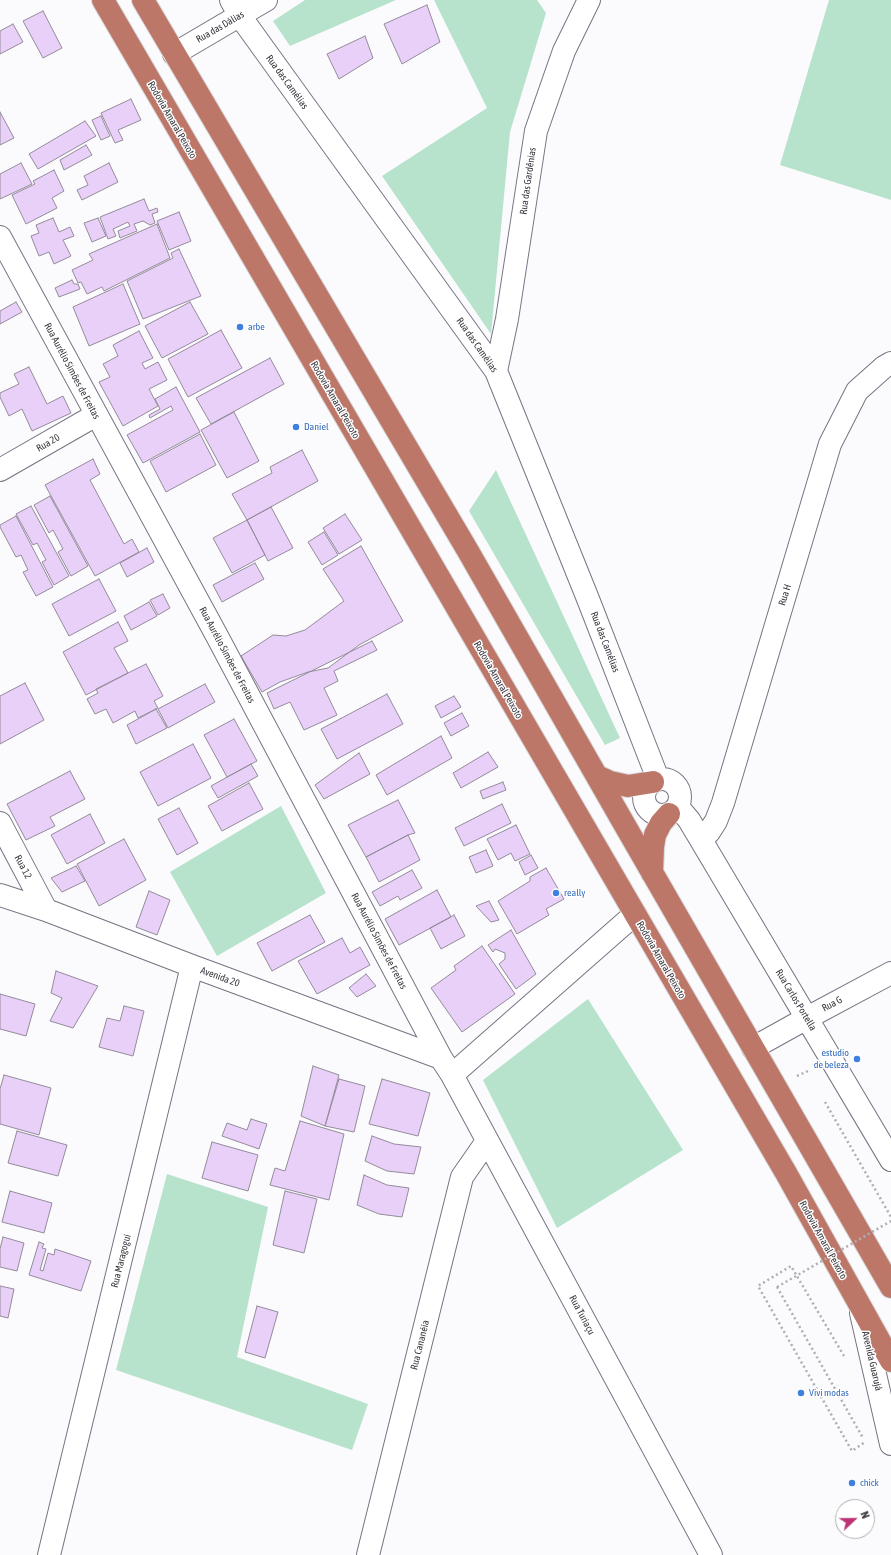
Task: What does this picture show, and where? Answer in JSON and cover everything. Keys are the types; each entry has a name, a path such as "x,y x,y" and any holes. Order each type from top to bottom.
{"highway":[{"name":"Rodovia Amaral Peixoto","path":"103,0 782,1167 891,1361"},
{"path":"143,0 468,551 891,1287"},
{"path":"597,776 610,782 628,786 655,780"},
{"path":"652,873 655,835 661,823 673,810"}],"street":[{"name":"Rua das Dálias","path":"174,54 235,8 266,0"},
{"name":"Rua das Gardênias","path":"496,371 507,319 536,131 564,51 589,0"},
{"name":"Rua das Camélias","path":"235,8 496,371 588,599 655,780"},
{"name":"Rua Aurélio Simões de Freitas","path":"0,237 217,636 447,1066"},
{"name":"Rua H","path":"701,840 709,832 724,803 830,444 857,391 884,367 891,363"},
{"name":"Rua 20","path":"0,470 96,415"},
{"path":"664,779 675,784 679,790 680,796 673,810 657,815 648,809 644,797 645,791 655,780 664,779"},
{"path":"673,810 689,820 701,840"},
{"name":"Rua 12","path":"0,823 46,910"},
{"name":"Rua Carlos Portella","path":"701,840 891,1160"},
{"name":"Avenida 20","path":"0,895 46,910 447,1066"},
{"path":"447,1066 635,914"},
{"name":"Rua Maragogui","path":"49,1555 192,966"},
{"name":"Rua G","path":"754,1048 806,1018 891,973"},
{"name":"Rua Turiaçu","path":"447,1066 711,1555"},
{"name":"Rua Cananéia","path":"368,1555 462,1177 487,1141"},
{"name":"Avenida Guarujá","path":"858,1302 891,1444"}],"path":[{"path":"848,1362 791,1266 758,1286 852,1450 865,1443 776,1287 891,1221"}],"green space":[{"path":"305,0 396,0 290,46 273,21"},
{"path":"434,0 537,0 546,13 510,132 491,334 382,176 487,108"},
{"path":"829,0 891,0 891,200 780,165"},
{"path":"496,470 620,738 605,745 469,511"},
{"path":"281,806 326,893 217,956 170,872"},
{"path":"588,999 683,1150 557,1228 483,1080"},
{"path":"167,1174 268,1207 237,1357 368,1404 352,1450 116,1370"}],"building":[{"path":"427,5 440,42 402,64 384,24"},
{"path":"43,11 62,48 43,58 23,21"},
{"path":"13,24 23,42 0,54 0,31"},
{"path":"365,36 373,58 339,79 327,54"},
{"path":"131,99 141,120 118,130 123,140 115,143 101,113"},
{"path":"0,112 14,138 0,145"},
{"path":"101,116 110,136 101,140 92,120"},
{"path":"85,121 96,136 38,169 29,154"},
{"path":"86,145 92,155 64,170 60,160"},
{"path":"21,163 32,184 0,199 0,174"},
{"path":"109,163 118,182 82,200 77,190 88,185 84,176"},
{"path":"54,170 64,191 52,198 57,208 26,224 12,195 35,184 33,181"},
{"path":"144,199 149,211 157,208 158,212 152,214 155,223 150,225 143,221 134,224 137,231 120,238 118,231 130,226 128,222 113,229 116,236 108,239 100,217"},
{"path":"179,212 191,241 169,250 157,221"},
{"path":"53,218 59,232 70,227 74,236 63,240 71,256 54,264 49,252 39,256 31,236 39,233 36,225"},
{"path":"98,218 106,236 92,242 84,223"},
{"path":"157,224 170,258 104,291 102,287 87,294 81,282 78,283 72,270 93,260 89,254"},
{"path":"179,249 201,296 143,319 127,281 173,258 171,253"},
{"path":"72,280 74,284 78,284 80,289 59,297 55,288"},
{"path":"123,284 140,324 89,346 73,307"},
{"path":"16,302 22,312 0,324 0,311"},
{"path":"190,302 208,334 162,358 145,326"},
{"path":"221,330 242,368 188,397 168,359"},
{"path":"139,331 153,358 142,363 145,369 158,362 167,380 149,389 158,406 123,426 99,382 110,377 103,364 118,356 113,345"},
{"path":"270,358 284,384 211,424 196,398"},
{"path":"29,367 47,404 63,396 71,413 32,431 22,409 9,416 0,397 0,393 19,384 14,374"},
{"path":"176,387 200,432 143,463 127,435 173,410 171,406 150,418 149,415 160,409 155,399"},
{"path":"234,412 259,461 227,478 201,430"},
{"path":"200,434 216,465 166,492 150,461"},
{"path":"302,450 318,481 247,520 232,494 272,473 270,467"},
{"path":"93,459 100,474 90,480 124,544 132,539 139,552 95,576 45,485"},
{"path":"50,496 88,566 71,576 58,552 63,549 53,530 49,533 34,505"},
{"path":"31,506 69,576 54,585 42,562 46,560 37,543 33,545 16,514"},
{"path":"271,507 293,548 268,561 247,520"},
{"path":"345,514 362,540 339,554 323,528"},
{"path":"16,516 53,587 36,596 23,572 28,570 21,555 16,557 0,527 0,525"},
{"path":"247,520 265,555 232,573 213,538"},
{"path":"324,532 338,555 322,565 308,542"},
{"path":"361,546 403,621 359,645 328,668 308,672 280,682 262,692 241,656 273,635 286,636 305,630 344,601 323,569"},
{"path":"147,548 154,562 127,577 120,563"},
{"path":"255,563 264,579 222,602 213,585"},
{"path":"99,579 116,611 69,636 52,604"},
{"path":"163,594 170,608 158,615 150,600"},
{"path":"149,602 157,616 131,630 124,616"},
{"path":"118,622 128,641 114,648 128,673 86,695 63,652"},
{"path":"372,641 377,650 334,671 338,681 324,688 337,715 304,730 290,702 274,709 267,693"},
{"path":"146,664 163,696 154,701 158,708 138,718 135,711 113,723 106,709 95,714 87,699 98,693 96,689"},
{"path":"25,683 44,720 0,744 0,696"},
{"path":"205,684 215,702 168,728 158,709"},
{"path":"387,694 403,724 337,759 321,729"},
{"path":"454,696 461,707 441,718 435,706"},
{"path":"156,709 167,728 136,744 127,725"},
{"path":"462,713 469,726 451,736 444,723"},
{"path":"234,719 257,761 227,777 204,735"},
{"path":"441,736 452,758 387,795 376,775"},
{"path":"193,744 211,778 158,806 140,772"},
{"path":"488,752 498,767 461,788 453,773"},
{"path":"359,753 370,774 324,799 315,785"},
{"path":"251,764 258,776 218,798 211,786"},
{"path":"70,771 85,799 50,817 55,826 26,840 7,804"},
{"path":"503,782 506,790 483,799 480,791"},
{"path":"249,783 263,809 222,831 208,806"},
{"path":"398,800 415,833 408,835 366,857 348,825"},
{"path":"502,804 511,823 464,846 455,828"},
{"path":"179,808 198,843 177,855 158,819"},
{"path":"90,814 105,843 67,864 51,835"},
{"path":"516,825 530,854 515,861 511,853 498,860 487,839"},
{"path":"408,835 420,860 379,882 366,857"},
{"path":"124,839 146,880 99,906 77,864"},
{"path":"486,850 493,866 476,873 469,857"},
{"path":"531,855 538,868 525,875 519,862"},
{"path":"76,866 85,881 62,892 51,878"},
{"path":"546,868 564,899 546,909 549,915 517,934 498,901 530,881 530,877"},
{"path":"412,870 422,888 400,900 398,896 380,906 372,892"},
{"path":"437,890 451,917 399,945 385,919"},
{"path":"149,891 170,900 157,935 136,927"},
{"path":"489,901 499,920 491,922 476,906"},
{"path":"310,915 325,942 272,971 257,943"},
{"path":"454,915 465,936 441,949 430,928"},
{"path":"511,930 536,974 516,989 499,964 505,959 505,953 495,949 493,952 488,945"},
{"path":"342,938 350,953 360,947 370,965 317,994 298,961"},
{"path":"482,946 515,994 462,1032 431,988 456,970 454,966"},
{"path":"56,971 98,986 73,1028 50,1021 62,998 51,993"},
{"path":"366,974 376,986 357,997 349,988"},
{"path":"0,994 35,1004 26,1036 0,1029"},
{"path":"124,1006 144,1011 133,1056 99,1047 107,1018 120,1021"},
{"path":"313,1066 339,1075 325,1126 301,1116"},
{"path":"4,1075 51,1088 39,1135 0,1124 0,1089"},
{"path":"339,1079 365,1086 354,1132 325,1126"},
{"path":"382,1079 430,1093 418,1136 369,1124"},
{"path":"251,1119 267,1124 259,1149 222,1136 227,1123 247,1130"},
{"path":"300,1121 344,1134 329,1200 270,1185 275,1168 285,1171"},
{"path":"17,1131 67,1145 58,1176 8,1163"},
{"path":"372,1136 394,1144 421,1147 414,1174 387,1171 365,1161"},
{"path":"212,1142 258,1155 248,1191 202,1178"},
{"path":"364,1175 387,1185 409,1188 402,1217 379,1214 357,1205"},
{"path":"10,1191 52,1203 44,1233 2,1222"},
{"path":"285,1191 317,1199 304,1253 273,1245"},
{"path":"3,1237 24,1243 17,1271 0,1267 0,1249"},
{"path":"39,1242 44,1244 42,1248 46,1249 40,1270 43,1271 48,1253 54,1255 55,1249 91,1261 81,1291 29,1275"},
{"path":"0,1286 14,1289 8,1318 0,1316"},
{"path":"257,1306 278,1312 265,1358 245,1352"}],"place":[{"name":"arbe","path":"240,327"},
{"name":"Daniel","path":"296,427"},
{"name":"really","path":"556,893"},
{"name":"estudio de beleza","path":"857,1059"},
{"name":"Vivi modas","path":"801,1393"},
{"name":"chick","path":"852,1483"}]}
